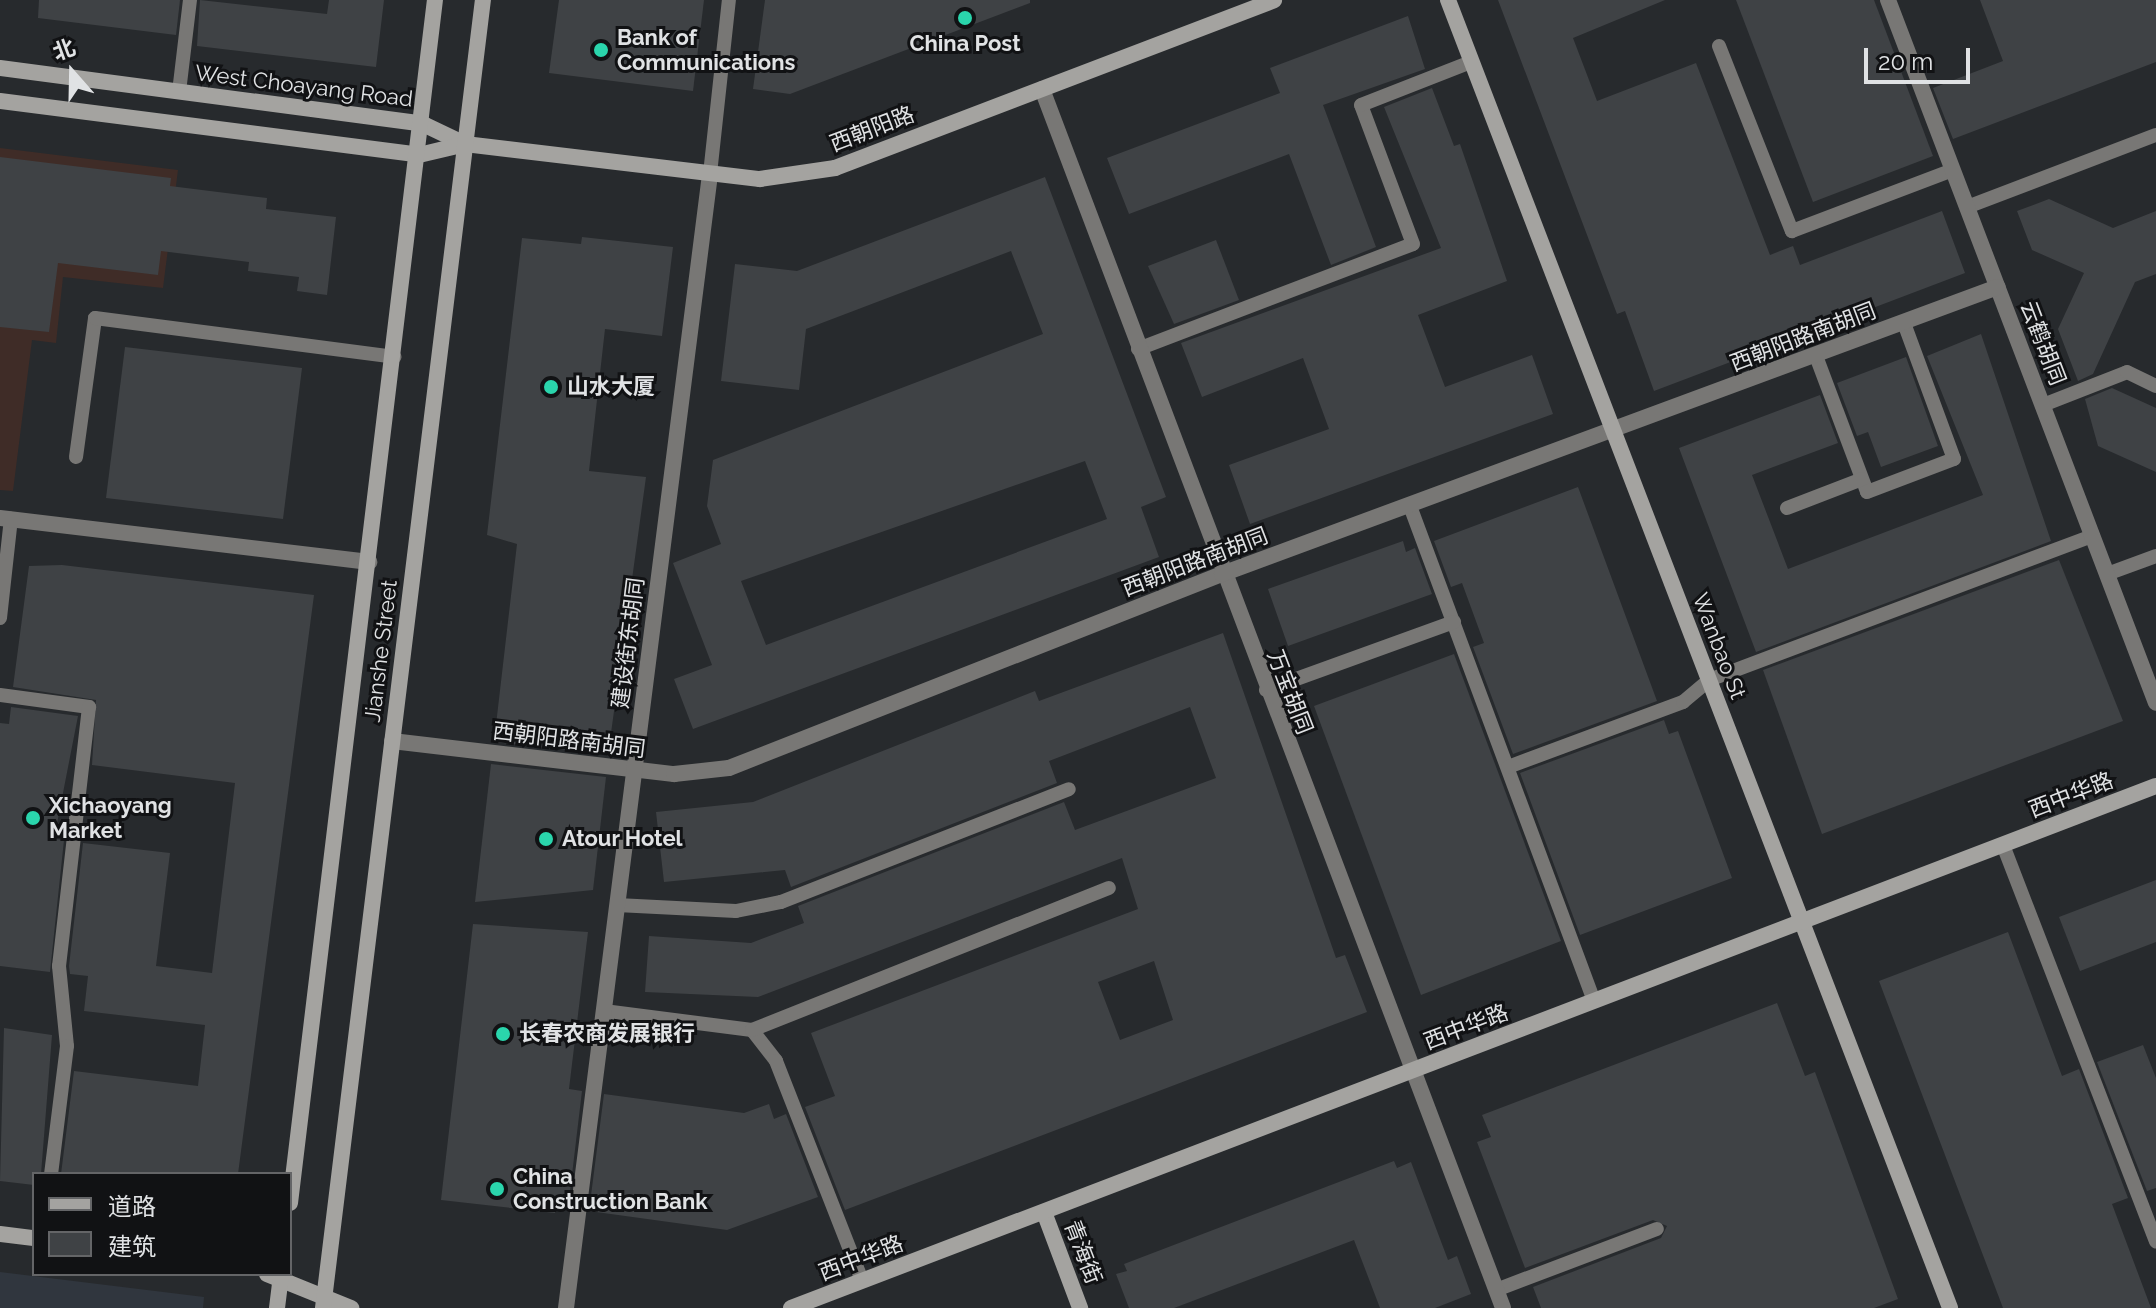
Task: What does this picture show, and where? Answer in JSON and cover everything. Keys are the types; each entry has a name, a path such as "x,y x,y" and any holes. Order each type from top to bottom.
{"main road":[{"name":"Jianshe Street","path":"292,1187 423,124 435,0"},
{"name":"Jianshe Street","path":"323,1303 483,0"},
{"name":"西朝阳路","path":"465,144 710,174 802,177 1274,0"},
{"name":"Wanbao St","path":"1448,0 1950,1308"},
{"name":"West Choayang Road","path":"0,68 423,124 465,144"},
{"path":"0,101 419,155 465,144"},
{"name":"西中华路","path":"791,1308 2156,786"},
{"name":"青海街","path":"1044,1212 1080,1308"},
{"path":"0,1234 32,1238"},
{"path":"276,1276 323,1303 351,1308"},
{"path":"276,1276 277,1308"}],"street":[{"name":"云鹤胡同","path":"1888,0 2156,703"},
{"name":"万宝胡同","path":"1042,89 1222,574 1503,1308"},
{"name":"建设街东胡同","path":"566,1308 710,174"},
{"name":"西朝阳路南胡同","path":"392,741 634,771 729,768 1222,574 1614,432 1998,287"},
{"path":"6,518 369,562"}],"lane":[{"path":"179,92 190,0"},
{"path":"710,174 729,0"},
{"path":"1719,46 1792,231 1953,170"},
{"path":"1138,349 1413,244 1361,105 1471,62"},
{"path":"1967,207 2156,135"},
{"path":"76,457 95,318 394,357"},
{"path":"1816,356 1867,492 1954,459 1904,323"},
{"path":"2043,405 2127,372 2156,386"},
{"path":"1787,508 1862,479"},
{"path":"1410,506 1594,1001"},
{"path":"0,618 6,518"},
{"path":"1508,767 1683,702 1709,680 2093,536"},
{"path":"2107,574 2156,556"},
{"path":"1266,690 1454,622"},
{"path":"0,695 89,707 59,966 67,1046 51,1172"},
{"path":"617,905 736,911 781,902 1069,789"},
{"path":"2003,845 2156,1242"},
{"path":"604,1011 752,1030 1109,888"},
{"path":"752,1030 776,1061 862,1281"},
{"path":"1496,1290 1657,1229"}],"shaded area":[{"path":"0,148 178,170 163,288 63,277 56,343 32,340 13,491 0,490"},
{"path":"0,1272 204,1297 203,1308 0,1308"}],"building":[{"path":"39,0 180,0 176,35 38,18"},
{"path":"200,0 327,14 329,0 384,0 376,67 197,46"},
{"path":"559,0 704,0 693,91 549,73"},
{"path":"765,0 1030,0 1030,3 790,94 753,89"},
{"path":"1498,0 1665,0 1573,38 1597,101 1696,63 1770,255 1793,246 1800,265 1942,211 1965,273 1654,391 1625,311 1617,314"},
{"path":"1736,0 1874,0 1933,156 1813,202"},
{"path":"1980,0 2156,0 2156,62 1953,139 1933,88 2003,61"},
{"path":"1408,16 1425,69 1323,105 1376,247 1331,265 1289,154 1129,214 1107,158 1280,93 1270,68"},
{"path":"1432,88 1454,146 1460,144 1507,281 1418,315 1445,387 1532,355 1553,414 1250,524 1229,465 1329,429 1303,358 1202,397 1181,343 1441,248 1384,107"},
{"path":"0,157 171,178 170,186 267,198 266,209 336,217 327,295 297,291 299,277 248,271 249,262 161,251 158,275 58,263 49,332 0,327"},
{"path":"1045,177 1166,497 1141,507 1159,557 693,729 674,679 712,665 673,563 721,544 707,506 713,460 1043,334 1011,251 806,329 799,390 721,381 735,264 797,271","holes":["1085,461 1107,519 766,645 741,581"]},
{"path":"2049,199 2113,228 2156,211 2156,274 2135,282 2093,374 2078,381 2058,329 2084,273 2032,250 2017,211"},
{"name":"山水大厦","path":"582,237 673,247 662,336 605,329 589,471 646,477 608,755 494,742 517,544 487,535 522,238 581,244"},
{"path":"1216,240 1239,300 1174,324 1148,266"},
{"path":"1981,334 2051,541 1756,652 1679,448 1820,395 1838,443 1752,475 1788,569 1983,495 1927,356"},
{"path":"125,347 302,368 283,519 106,498"},
{"path":"1906,357 1938,446 1881,467 1868,432 1857,436 1837,383"},
{"path":"2112,388 2156,408 2156,472 2098,446 2085,399"},
{"path":"1578,487 1657,701 1513,754 1473,647 1484,643 1462,583 1451,587 1434,541"},
{"path":"1403,541 1406,552 1415,548 1432,594 1288,646 1268,589"},
{"path":"2059,560 2123,721 1822,834 1763,670"},
{"path":"62,565 314,595 238,1172 61,1172 74,1071 198,1086 205,1025 84,1011 88,976 70,974 69,966 83,843 170,853 156,966 212,973 235,783 92,765 96,700 13,687 29,566"},
{"path":"1223,633 1336,958 1345,955 1367,1012 845,1210 805,1107 835,1096 811,1033 1138,909 1122,858 758,997 645,992 649,936 751,943 804,923 798,906 1064,802 1075,830 1216,778 1190,707 1049,761 1057,783 791,887 785,870 664,882 656,812 753,802 1035,691 1039,701","holes":["1154,961 1173,1020 1120,1040 1098,982"]},
{"path":"1454,654 1561,941 1421,995 1314,706"},
{"name":"Xichaoyang Market","path":"11,707 78,716 54,839 64,840 50,972 0,966 0,723 9,724"},
{"path":"1664,720 1669,734 1678,731 1732,878 1580,935 1520,773"},
{"path":"491,764 606,777 593,890 475,902"},
{"path":"2156,880 2156,942 2080,971 2059,917"},
{"path":"473,924 588,932 569,1089 582,1091 568,1208 556,1207 555,1213 441,1200"},
{"path":"2008,932 2062,1076 2079,1069 2128,1198 2112,1204 2151,1308 2003,1308 1879,981"},
{"path":"1777,1003 1805,1076 1815,1072 1898,1299 1874,1308 1541,1308 1533,1287 1661,1238 1667,1226 1653,1220 1525,1268 1477,1142 1491,1137 1482,1115"},
{"path":"4,1028 52,1035 41,1172 32,1172 32,1185 0,1181"},
{"path":"2143,1045 2156,1078 2156,1188 2147,1191 2097,1062"},
{"path":"604,1094 744,1113 769,1104 774,1119 786,1114 818,1197 727,1230 589,1211"},
{"path":"1394,1161 1397,1168 1411,1162 1448,1260 1457,1256 1471,1294 1435,1308 1380,1308 1354,1240 1174,1308 1129,1308 1116,1274 1127,1271 1124,1264"}],"place":[{"name":"China Post","path":"965,18"},
{"name":"Bank of Communications","path":"601,50"},
{"name":"山水大厦","path":"551,387"},
{"name":"Xichaoyang Market","path":"33,818"},
{"name":"Atour Hotel","path":"546,839"},
{"name":"长春农商发展银行","path":"503,1034"},
{"name":"China Construction Bank","path":"497,1189"}]}
